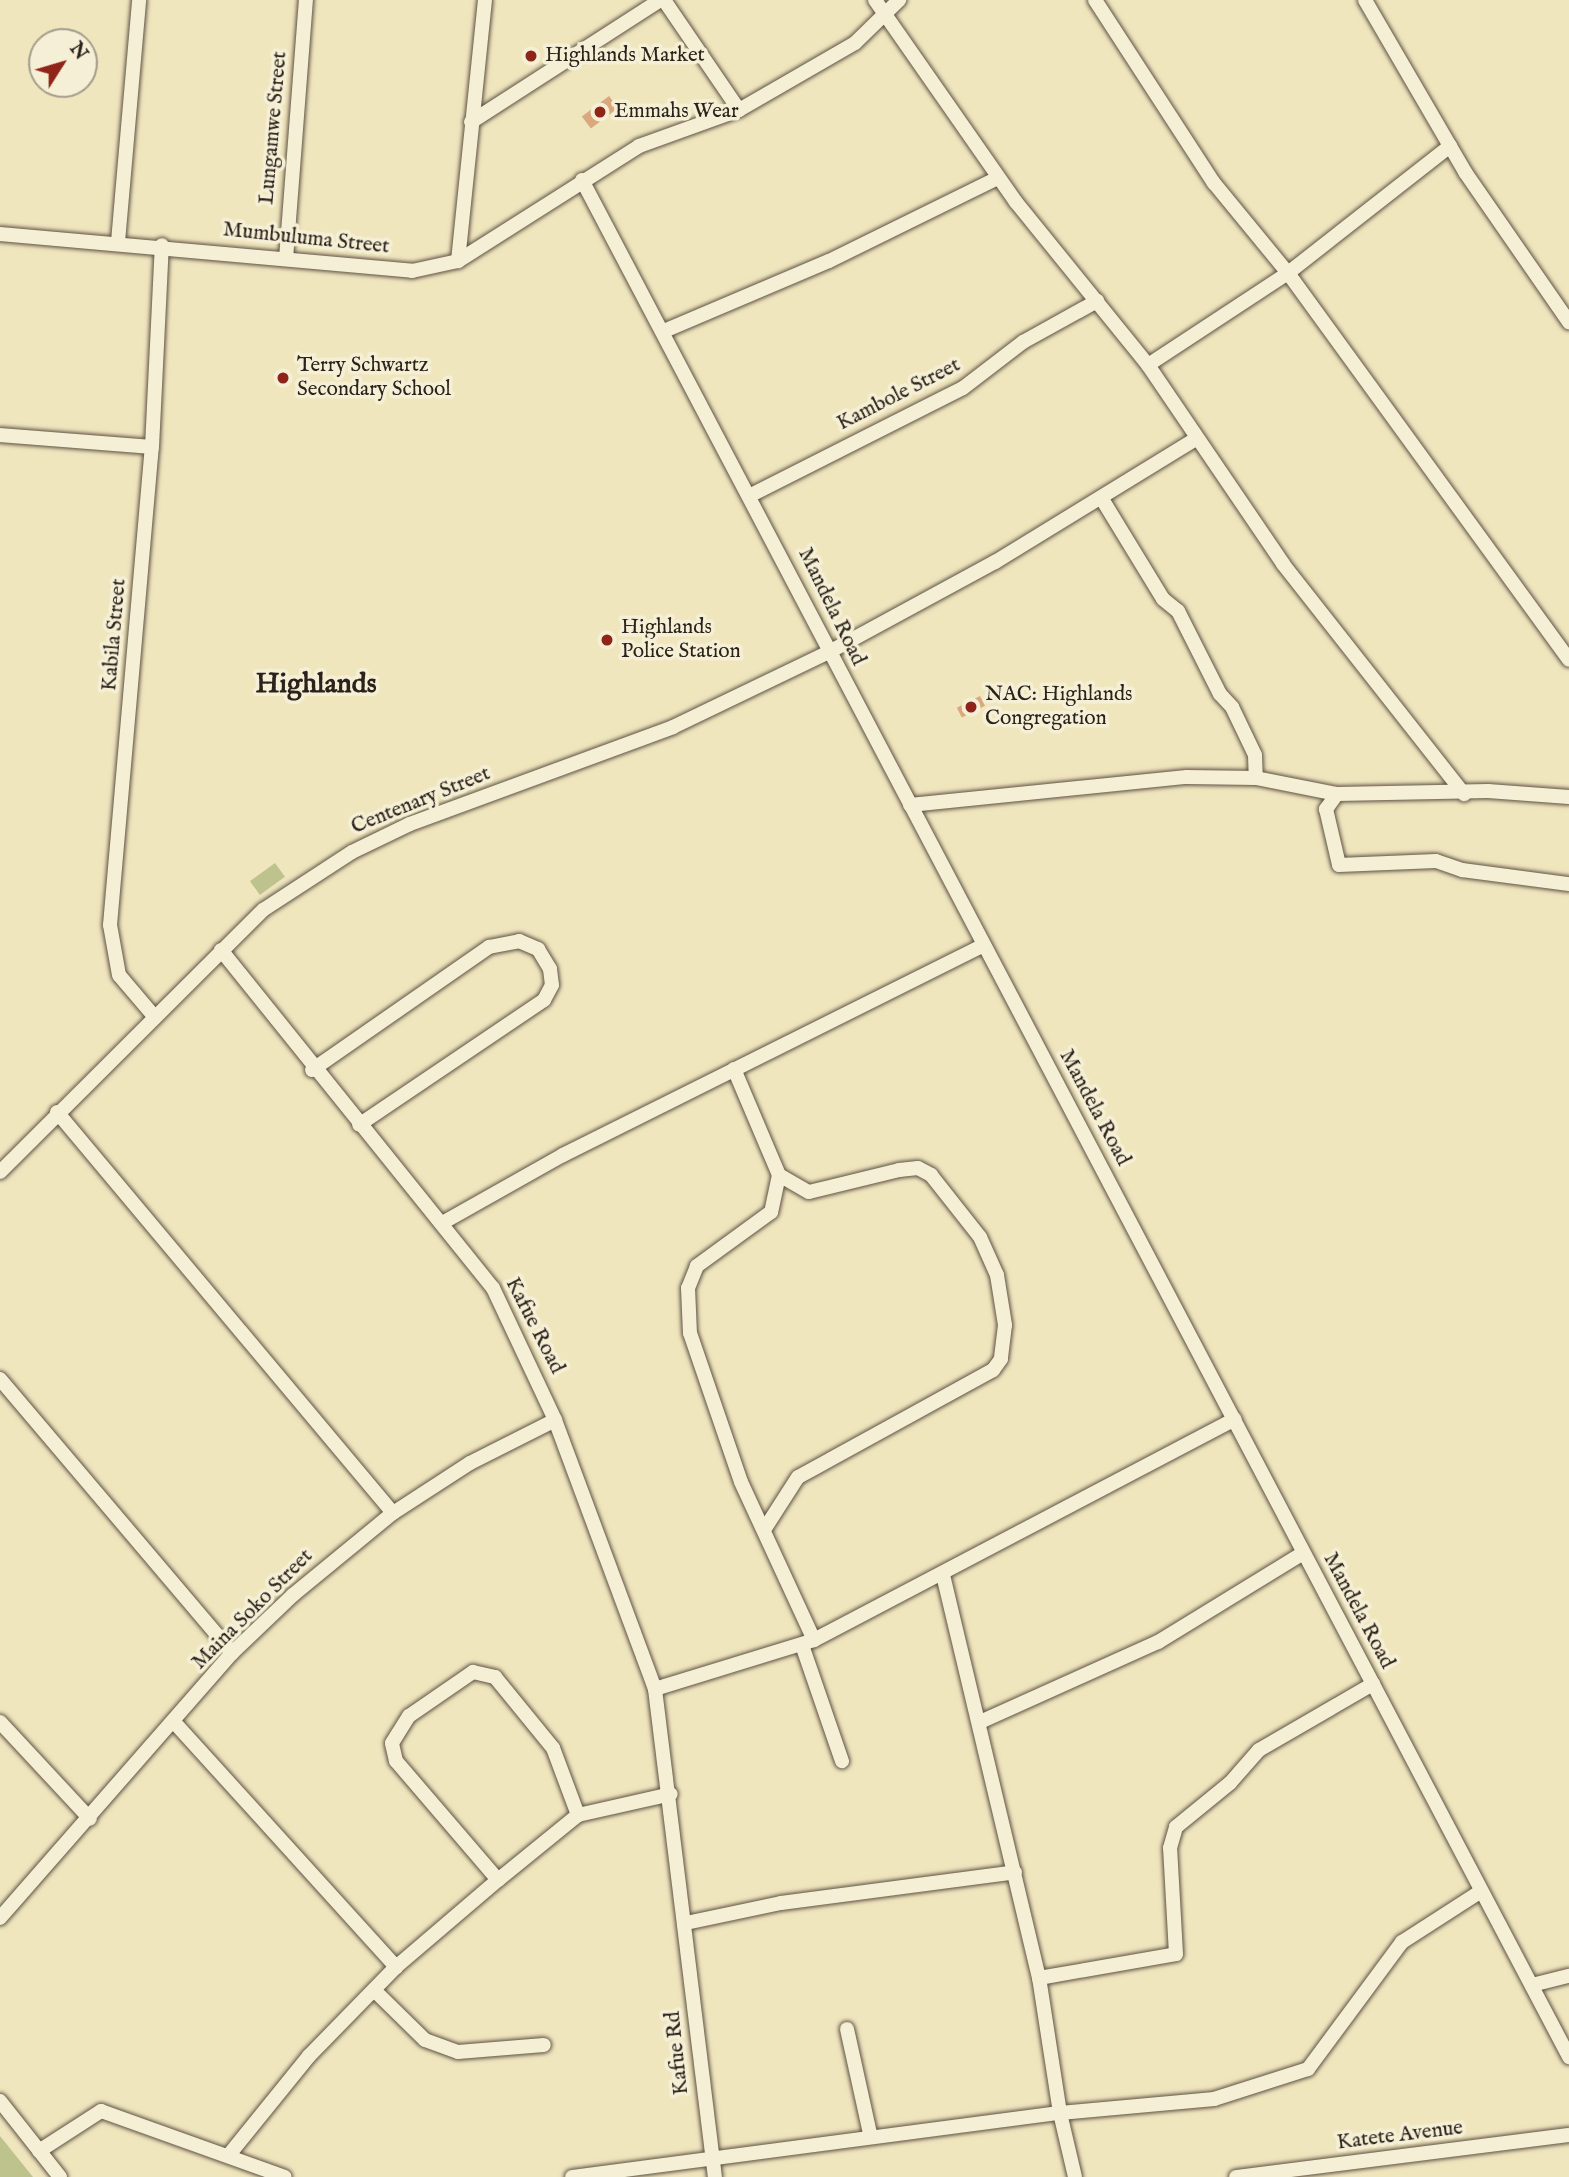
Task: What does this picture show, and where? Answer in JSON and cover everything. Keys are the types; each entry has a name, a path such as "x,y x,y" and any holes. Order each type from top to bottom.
{"street":[{"path":"118,242 139,0"},
{"name":"Lungamwe Street","path":"286,259 306,0"},
{"path":"458,261 485,0"},
{"path":"471,122 662,0 739,110"},
{"name":"Mumbuluma Street","path":"0,234 162,245 412,271 458,261 495,242 582,180 639,146 739,110 855,43 879,6 899,0"},
{"path":"1095,0 1214,183 1288,273 1569,660"},
{"path":"1365,0 1450,146 1569,322"},
{"path":"879,6 998,178 1148,365 1283,564 1464,794"},
{"path":"1148,365 1288,273 1450,146"},
{"path":"664,331 829,261 998,178"},
{"name":"Mandela Road","path":"582,180 751,495 829,652 1569,2057"},
{"name":"Kabila Street","path":"153,1015 119,975 110,925 152,447 162,245"},
{"name":"Kambole Street","path":"751,495 963,388 1023,342 1097,301"},
{"path":"0,435 152,447"},
{"name":"Centenary Street","path":"0,1172 153,1015 264,910 352,852 410,824 673,727 829,652 1102,499 1196,439"},
{"path":"1102,499 1163,599 1178,611 1232,707 1255,755 1256,778"},
{"path":"910,805 1104,782 1256,778 1337,794 1569,797"},
{"path":"1337,794 1326,809 1339,865 1436,861 1462,870 1569,884"},
{"path":"312,1070 489,947 519,941 538,949 550,969 552,985 544,1000 359,1125"},
{"path":"444,1222 734,1069 984,946"},
{"name":"Kafue Road","path":"221,950 312,1070 444,1222 506,1311 555,1420 655,1689 671,1794"},
{"path":"734,1069 779,1175 771,1212 721,1244 697,1266 688,1288 690,1333 705,1388 808,1642 842,1761"},
{"path":"57,1112 393,1513"},
{"path":"764,1530 798,1477 993,1370 1005,1342 997,1275 979,1237 931,1175 918,1168 899,1170 819,1192 779,1175"},
{"path":"0,1379 232,1653"},
{"path":"655,1689 808,1642 943,1574 1235,1419"},
{"name":"Maina Soko Street","path":"0,1919 232,1653 293,1595 393,1513 470,1463 555,1420"},
{"path":"980,1722 1158,1642 1303,1553"},
{"path":"943,1574 1039,1978 1060,2113 1075,2177"},
{"path":"498,1880 396,1761 392,1743 409,1716 473,1672 495,1677 553,1748 578,1815"},
{"path":"1039,1978 1176,1954 1170,1848 1176,1827 1230,1783 1259,1750 1373,1684"},
{"path":"0,1722 90,1819"},
{"path":"174,1722 396,1967"},
{"path":"228,2156 309,2056 396,1967 498,1880 578,1815 671,1794"},
{"name":"Kafue Rd","path":"671,1794 713,2170"},
{"path":"686,1923 781,1903 1015,1872"},
{"path":"572,2177 713,2170 870,2134 1214,2099 1308,2068 1402,1942 1481,1891"},
{"path":"1532,1985 1569,1976"},
{"path":"374,1990 425,2040 458,2052 544,2045"},
{"path":"847,2029 870,2134"},
{"path":"0,2101 60,2177"},
{"path":"39,2151 102,2111 285,2177"},
{"name":"Katete Avenue","path":"1236,2177 1569,2135"}],"green space":[{"path":"275,863 285,877 260,895 250,881"},
{"path":"0,2136 33,2177 0,2177"}],"building":[{"name":"Emmahs Wear","path":"609,96 618,108 591,128 582,116"},
{"name":"NAC: Highlands Congregation","path":"980,696 985,706 962,718 957,708"}],"place":[{"name":"Highlands Market","path":"531,56"},
{"name":"Emmahs Wear","path":"600,112"},
{"name":"Terry Schwartz Secondary School","path":"283,378"},
{"name":"Highlands Police Station","path":"607,640"},
{"name":"NAC: Highlands Congregation","path":"971,707"}],"district":[{"name":"Highlands","path":"316,685"}]}
